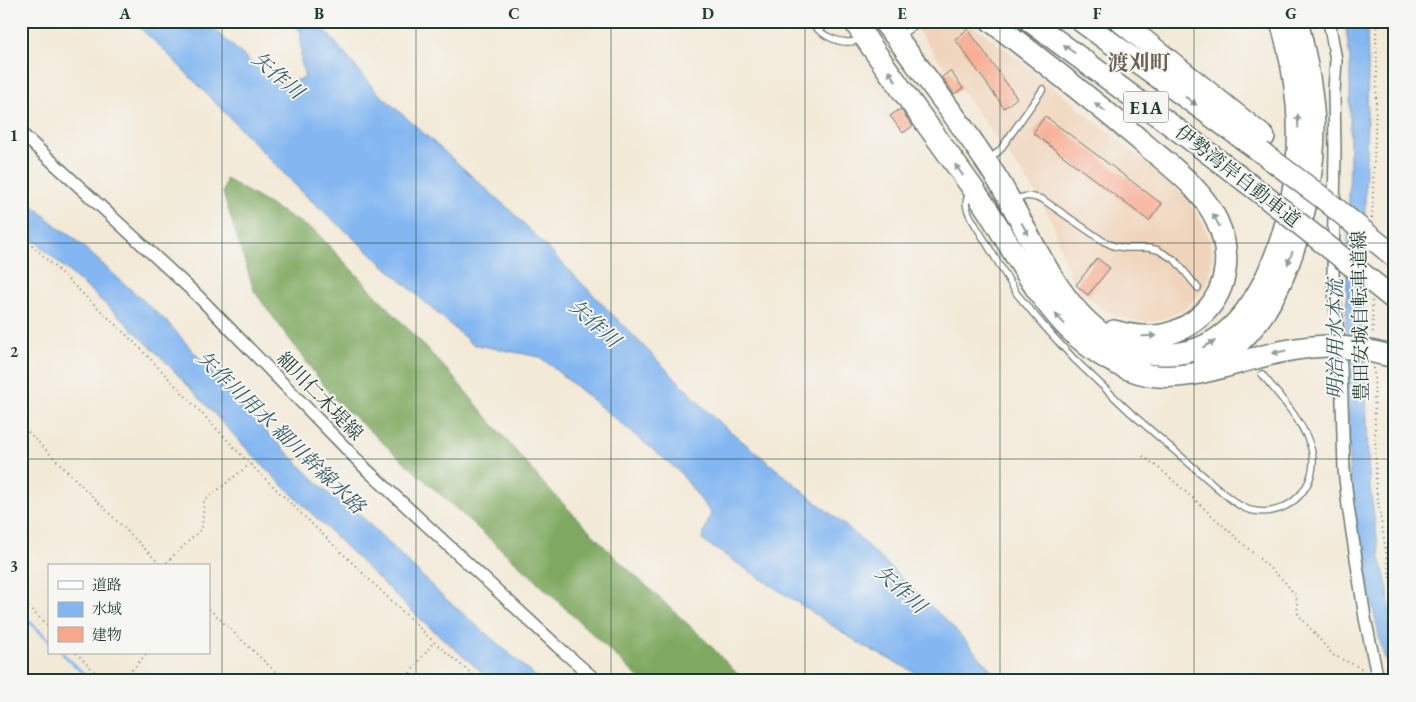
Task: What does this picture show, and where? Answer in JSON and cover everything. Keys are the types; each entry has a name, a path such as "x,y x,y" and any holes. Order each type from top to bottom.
{"highway":[{"path":"883,21 986,162 1010,201 1048,271 1063,292 1093,327 1106,336 1132,350 1160,355 1187,353 1212,343 1236,324 1264,280 1279,246 1291,199 1298,149 1297,102 1289,49 1281,21"},
{"path":"991,21 1122,125 1194,188 1207,204 1223,235 1226,265 1223,282 1217,297 1194,322 1164,336 1129,336 1114,331 1093,318 1063,292"},
{"name":"伊勢湾岸自動車道","path":"1030,21 1198,145 1395,300"},
{"name":"伊勢湾岸自動車道","path":"1081,21 1264,146 1324,199 1395,256"},
{"path":"1120,21 1264,146 1395,246"},
{"path":"1096,351 1138,368 1166,371 1196,367 1224,355 1259,320 1272,298 1292,254 1306,204 1310,178 1314,125 1312,98 1309,74 1297,21"},
{"path":"859,29 974,190 1044,299 1069,329 1096,351 1121,366 1135,371 1149,375 1181,376 1212,371 1291,349 1327,346 1361,349 1395,357"}],"street":[{"path":"1330,21 1336,60 1334,91 1333,278 1341,367 1344,470 1355,557 1365,618 1378,678"},
{"name":"細川仁木堤線","path":"21,133 198,296 368,470 597,681"}],"lane":[{"path":"810,21 817,29 841,41 853,42 858,40 859,29"},
{"path":"897,38 921,21"},
{"path":"986,162 1000,150 1042,90"},
{"path":"974,190 966,198 965,203 970,216 1017,294 1049,332 1130,413 1228,497 1246,509 1256,512 1267,512 1285,507 1300,495 1311,476 1313,464 1313,454 1306,432 1262,374"},
{"path":"1010,201 1021,196 1042,199 1103,241 1114,246 1158,250 1175,260 1198,288"}],"path":[{"name":"豊田安城自転車道線","path":"1372,224 1377,73 1376,30 1378,21"},
{"path":"21,235 138,346 250,464 434,642 480,681"},
{"path":"21,252 26,239"},
{"name":"豊田安城自転車道線","path":"1372,301 1373,342"},
{"name":"豊田安城自転車道線","path":"1374,368 1376,488 1395,609"},
{"path":"21,425 160,564"},
{"path":"1143,456 1165,472 1284,581 1296,596 1298,614 1333,655 1378,678"},
{"path":"164,564 202,528 204,501 250,464"},
{"path":"21,600 48,626"},
{"path":"210,610 286,681"},
{"path":"404,681 434,642"},
{"path":"77,654 104,681"},
{"path":"122,681 146,654"}],"shaded area":[{"path":"911,21 968,21 1027,66 1169,181 1189,202 1203,223 1212,253 1207,282 1191,303 1179,312 1164,319 1149,322 1132,321 1103,309 1082,293 1071,278 1053,224 1039,197"}],"green space":[{"path":"226,179 315,231 448,371 543,483 616,558 705,640 744,681 642,681 531,576 333,398 254,291 223,193"}],"water":[{"name":"矢作川","path":"132,21 205,21 276,85 305,78 301,61 301,32 292,21 317,21 375,90 510,210 714,418 853,532 953,627 1001,681 924,681 922,676 862,645 702,540 711,513 679,471 540,357 472,344 304,194 162,48"},
{"name":"明治用水本流","path":"1345,21 1366,21 1367,26 1368,67 1363,290 1368,456 1370,488 1380,558 1395,629 1395,681 1382,650 1350,496 1346,319 1350,58"},
{"name":"矢作川用水 細川幹線水路","path":"21,195 60,229 68,233 168,323 237,403 334,499 347,502 440,594 541,681 492,681 418,617 260,463 164,360 121,318 21,229"}],"building":[{"path":"968,29 1017,98 1004,108 955,39"},
{"path":"950,71 963,88 954,94 942,77"},
{"path":"900,109 913,126 903,133 890,116"},
{"path":"1045,116 1162,204 1149,221 1033,133"},
{"path":"1097,258 1110,268 1088,295 1076,285"}],"waterway":[{"path":"21,614 48,639"},
{"path":"63,654 91,681"}],"district":[{"name":"渡刈町","path":"1139,62"}]}
